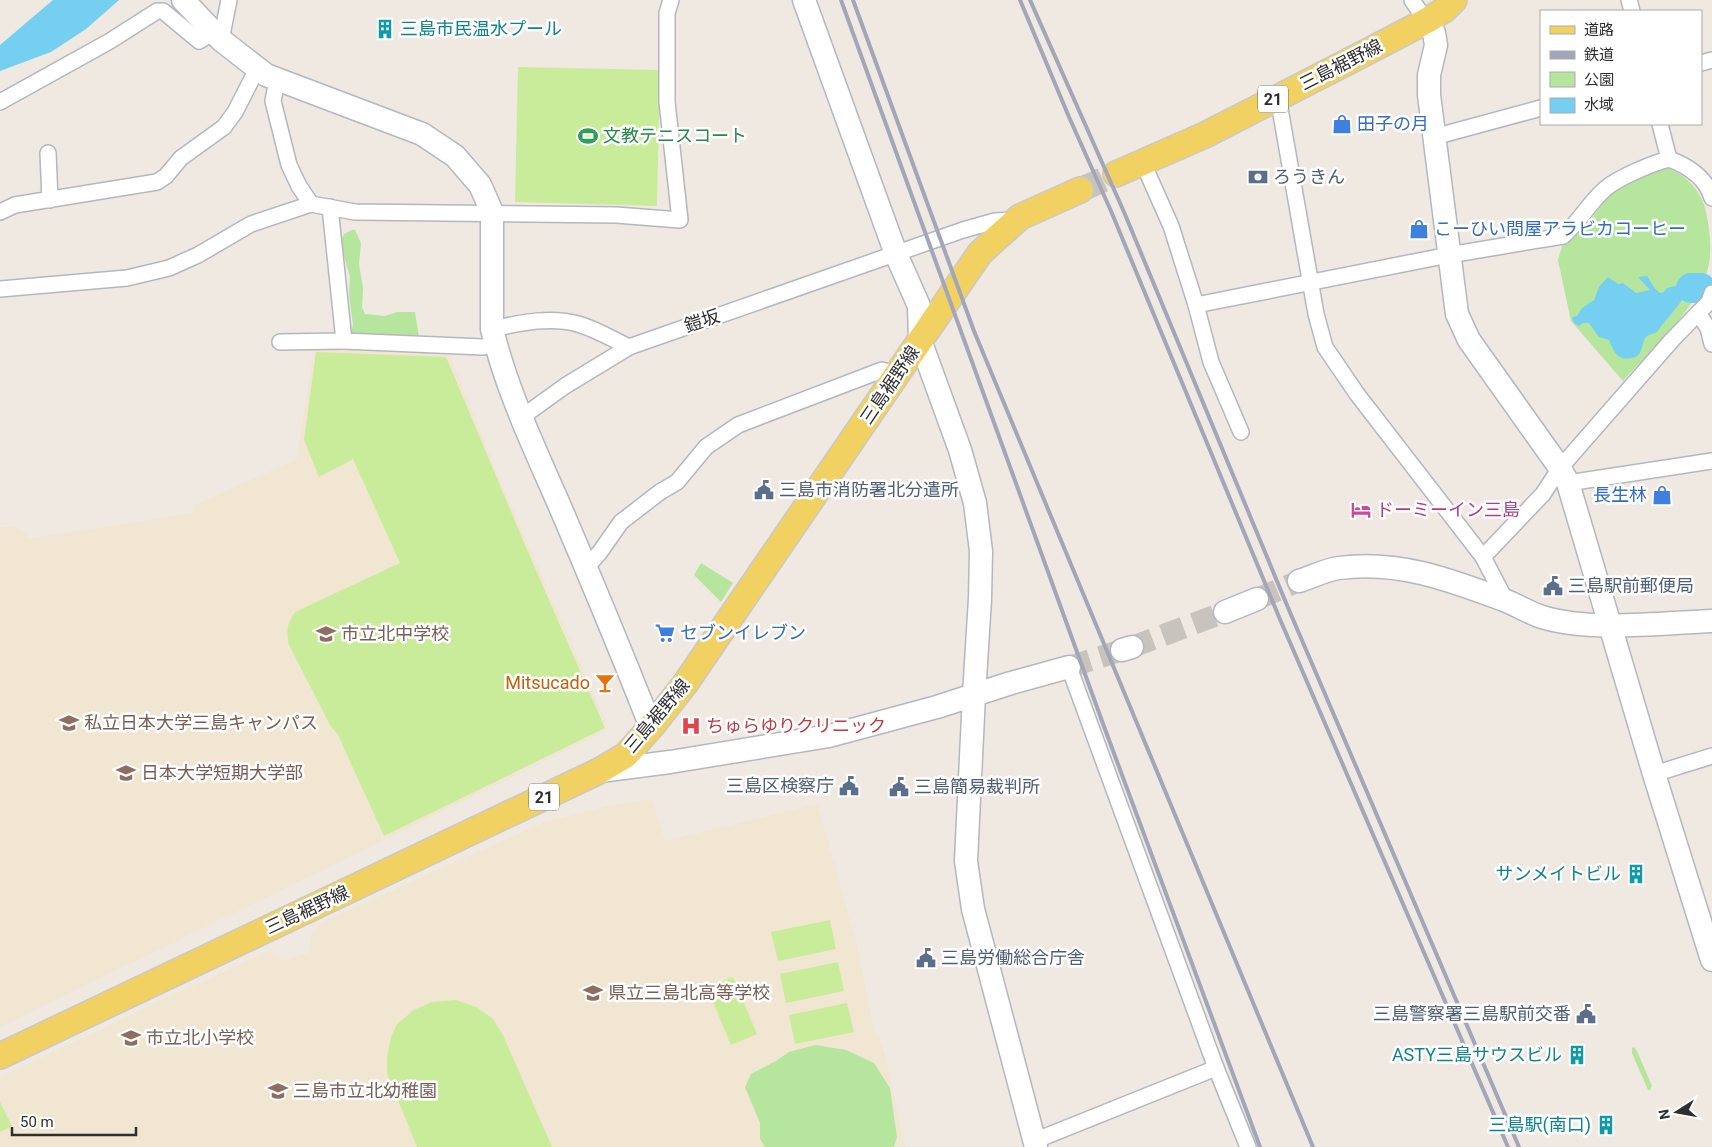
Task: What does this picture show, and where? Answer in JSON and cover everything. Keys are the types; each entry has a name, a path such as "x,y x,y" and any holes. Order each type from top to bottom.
{"main road":[{"name":"三島裾野線","path":"1116,174 1205,135 1428,20 1444,10 1454,0"},
{"name":"三島裾野線","path":"0,1056 599,771 626,755 685,684 980,253 1016,220 1029,212 1080,190"}],"street":[{"path":"218,36 229,0"},
{"path":"0,289 127,278 169,268 198,255 251,224 311,204 355,212 492,212 616,215 680,220 667,102 667,13 671,0"},
{"path":"804,0 896,254 919,306 920,340 960,450 975,503 981,551 980,599 966,861 973,909 1035,1144 1216,1068"},
{"path":"1412,0 1428,20 1434,33 1436,45 1428,75 1429,95 1448,256 1457,314 1470,340 1564,476 1712,960"},
{"path":"188,5 218,36 257,69 277,80 422,134 454,156 480,185 492,212 494,337 522,417 651,727"},
{"path":"0,102 110,41 140,20 157,11 163,11 198,41 218,36"},
{"path":"0,212 15,206 131,188 157,182 166,176 182,158 224,127 235,112 257,69"},
{"path":"277,80 273,101 289,165 299,186 311,204"},
{"path":"1278,97 1316,314 1325,347 1357,394 1483,557 1506,601"},
{"path":"1434,137 1540,108"},
{"path":"1660,125 1669,159"},
{"path":"48,153 50,200"},
{"path":"1196,305 1448,256 1563,236 1576,225 1606,188 1640,170 1669,159 1686,165 1696,173 1711,193 1712,198"},
{"path":"1143,163 1171,226 1196,305 1211,362 1240,432"},
{"path":"330,207 344,341"},
{"name":"鎧坂","path":"522,417 565,386 629,347 963,230 995,221 1016,220"},
{"path":"1483,557 1543,494 1564,476 1672,340 1711,299"},
{"path":"1698,313 1708,328 1712,344"},
{"path":"280,342 344,341 482,347 494,337 520,323 543,321 577,324 629,347"},
{"path":"586,568 621,522 660,492 677,482 700,452 738,425 882,370 897,375"},
{"path":"1564,476 1712,461"},
{"path":"1299,581 1338,568 1369,566 1402,568 1441,577 1506,601 1542,617 1574,623 1610,626 1712,621"},
{"path":"1225,612 1257,599"},
{"path":"599,771 670,762 829,736 937,707 1011,683 1069,667 1216,1068 1248,1147"},
{"path":"1654,774 1712,756"}],"shaded area":[{"name":"市立北中学校","path":"314,349 449,353 500,480 609,729 0,1027 0,527 13,527 25,533 28,539 194,513 193,506 297,459"},
{"name":"県立三島北高等学校","path":"652,799 665,841 817,804 857,945 875,1034 880,1039 886,1059 905,1147 0,1147 0,1077 270,951 284,961 309,952 311,936 320,923 545,822 604,807"}],"green space":[{"name":"文教テニスコート","path":"518,67 660,70 657,206 515,202"},
{"path":"1664,167 1685,178 1696,190 1704,204 1710,238 1707,271 1690,306 1663,339 1623,381 1571,321 1558,260 1563,243 1587,224 1610,194"},
{"path":"355,230 361,243 359,264 363,288 362,307 365,314 385,316 397,312 415,312 419,337 350,334 353,325 349,295 350,277 340,242 344,234"},
{"path":"316,352 446,357 605,728 384,836 338,735 330,725 288,640 287,632 290,620 295,612 400,563 353,459 319,477 304,440"},
{"path":"701,563 733,583 721,602 694,575"},
{"path":"830,920 836,949 778,961 771,932"},
{"path":"838,962 844,991 786,1003 780,974"},
{"path":"733,977 757,1034 731,1045 707,988"},
{"path":"456,1000 476,1007 492,1018 503,1035 552,1147 417,1147 387,1073 387,1058 391,1037 397,1024 414,1010 432,1002"},
{"path":"847,1003 854,1032 795,1044 789,1015"},
{"path":"815,1045 846,1050 874,1063 890,1088 897,1137 894,1147 765,1147 760,1139 760,1123 745,1087 751,1074 789,1052"},
{"path":"1634,1047 1652,1086 1650,1090 1648,1090 1632,1053 1632,1048"},
{"path":"0,1102 12,1126 0,1132"}],"water":[{"path":"53,0 119,0 86,29 51,52 0,71 0,45"},
{"path":"1647,276 1655,289 1660,293 1664,292 1667,288 1692,282 1691,291 1684,297 1657,332 1646,337 1641,351 1636,357 1626,359 1619,357 1609,340 1599,337 1589,323 1583,323 1579,326 1574,323 1572,317 1577,316 1582,308 1594,300 1599,287 1608,277 1618,284 1623,283 1636,293 1650,290 1638,277"}],"waterway":[{"path":"1691,288 1701,288"}],"tunnel":[{"path":"1080,190 1116,174"},
{"path":"1257,599 1299,581"},
{"path":"1132,647 1225,612"},
{"path":"1069,667 1122,650"}],"railway":[{"path":"841,0 1102,721 1260,1147"},
{"path":"853,0 974,331 1313,1147"},
{"path":"1020,0 1111,211 1279,617 1508,1147"},
{"path":"1030,0 1124,212 1289,610 1519,1147"}],"place":[{"name":"三島市民温水プール","path":"385,29"},
{"name":"田子の月","path":"1342,124"},
{"name":"文教テニスコート","path":"588,136"},
{"name":"ろうきん","path":"1258,177"},
{"name":"こーひい問屋アラビカコーヒー","path":"1419,229"},
{"name":"三島市消防署北分遣所","path":"764,490"},
{"name":"長生林","path":"1662,495"},
{"name":"ドーミーイン三島","path":"1361,510"},
{"name":"三島駅前郵便局","path":"1553,586"},
{"name":"セブンイレブン","path":"665,633"},
{"name":"市立北中学校","path":"326,634"},
{"name":"Mitsucado","path":"605,683"},
{"name":"私立日本大学三島キャンパス","path":"69,723"},
{"name":"ちゅらゆりクリニック","path":"691,726"},
{"name":"日本大学短期大学部","path":"126,773"},
{"name":"三島区検察庁","path":"849,786"},
{"name":"三島簡易裁判所","path":"899,787"},
{"name":"サンメイトビル","path":"1636,874"},
{"name":"三島労働総合庁舎","path":"926,958"},
{"name":"県立三島北高等学校","path":"593,993"},
{"name":"三島警察署三島駅前交番","path":"1586,1014"},
{"name":"市立北小学校","path":"131,1038"},
{"name":"ASTY三島サウスビル","path":"1577,1055"},
{"name":"三島市立北幼稚園","path":"278,1091"},
{"name":"三島駅(南口)","path":"1606,1125"}]}
